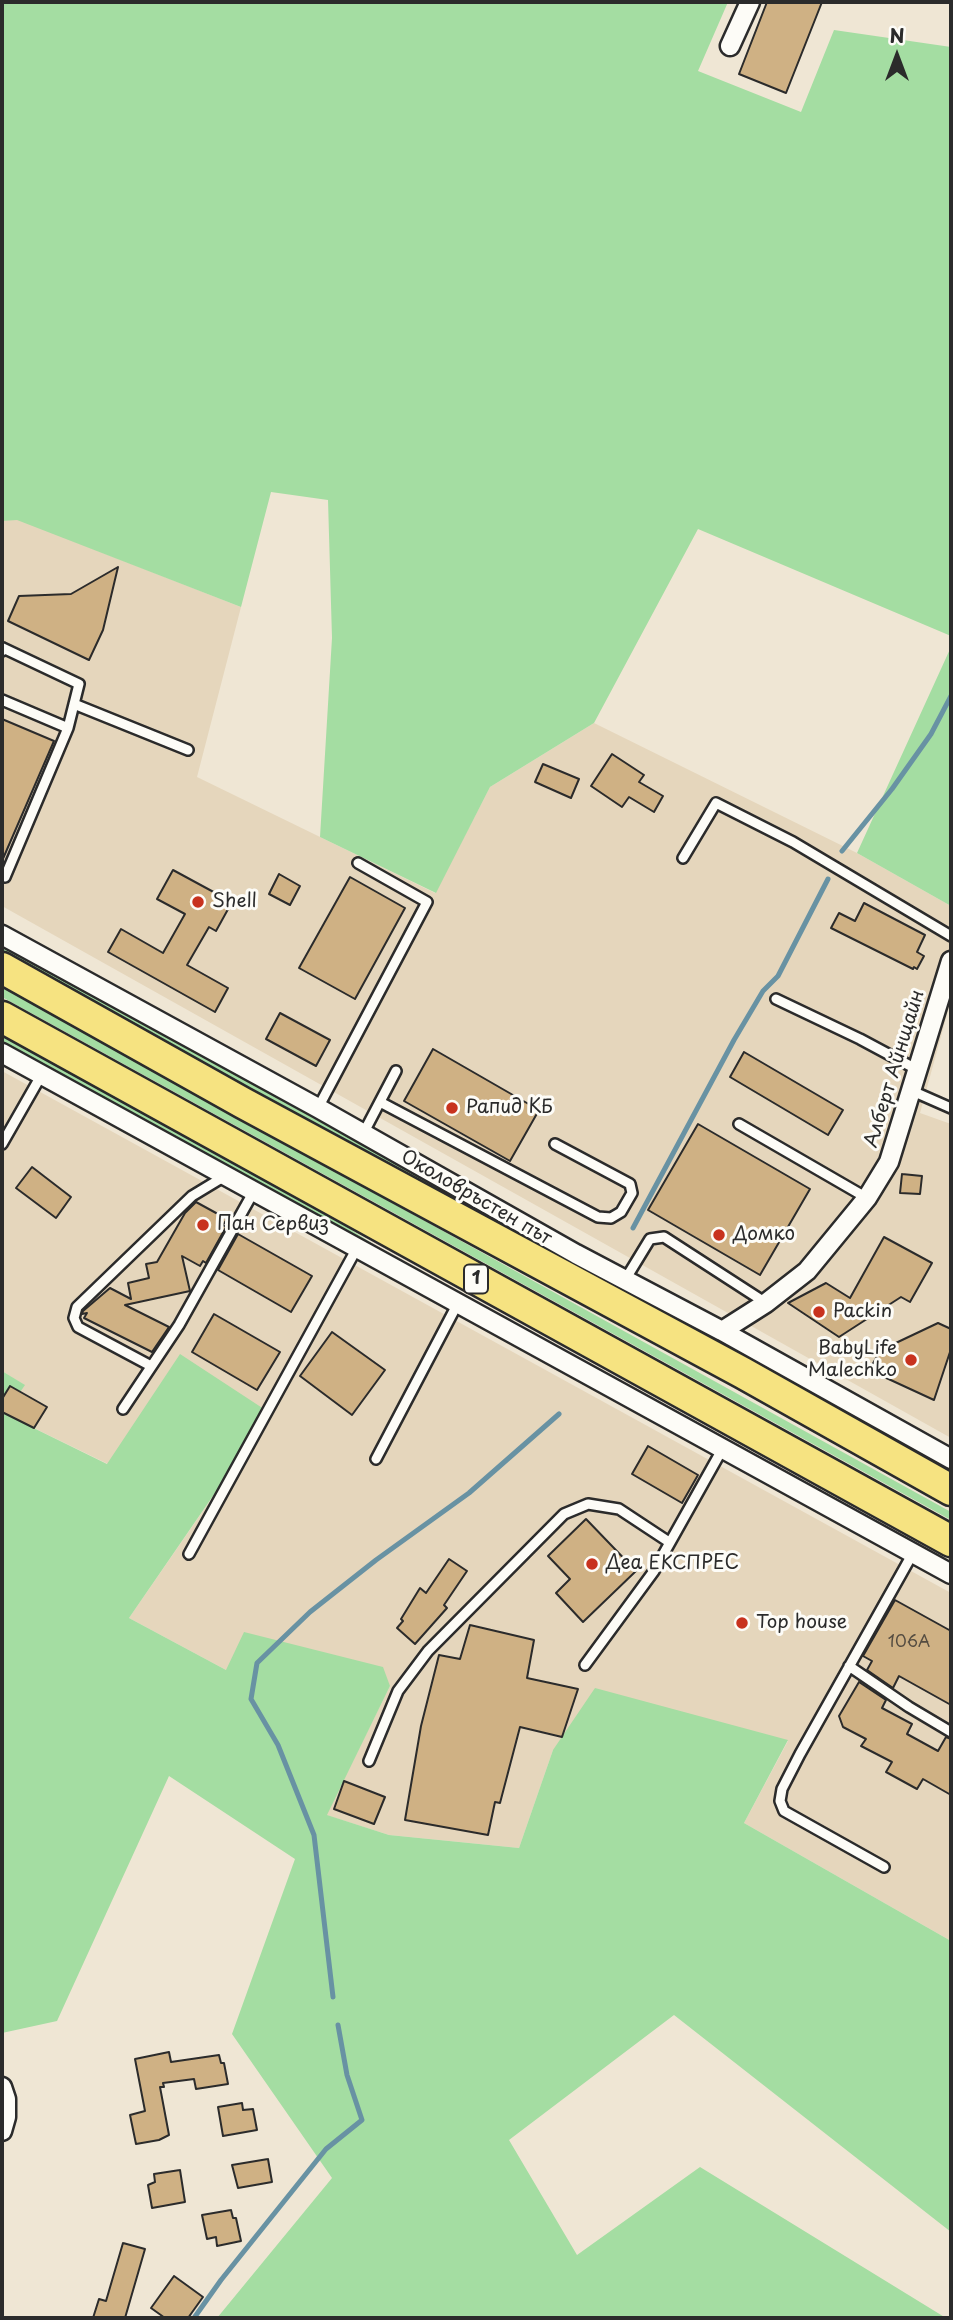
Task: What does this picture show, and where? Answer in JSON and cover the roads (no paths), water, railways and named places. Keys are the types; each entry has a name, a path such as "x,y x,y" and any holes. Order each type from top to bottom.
{"highway":[{"name":"Околовръстен път","path":"2,968 243,1103 743,1373 951,1490"},
{"name":"1","path":"2,1017 951,1541"}],"street":[{"path":"730,46 750,2"},
{"name":"Околовръстен път","path":"2,935 951,1459"},
{"name":"Алберт Айнщайн","path":"722,1331 766,1303 807,1271 867,1198 888,1162 951,961"},
{"path":"2,1053 951,1574"},
{"path":"2,2087 6,2099 6,2117 2,2131"}],"lane":[{"path":"2,652 3,648 79,684 68,728 4,876"},
{"path":"2,700 68,728"},
{"path":"74,704 188,750"},
{"path":"683,858 716,803 793,842 951,936"},
{"path":"318,1108 427,902 358,863"},
{"path":"776,999 916,1069"},
{"path":"363,1133 396,1071"},
{"path":"2,1144 41,1074"},
{"path":"910,1090 951,1108"},
{"path":"380,1102 598,1217 611,1218 621,1212 632,1193 630,1184 555,1144"},
{"path":"740,1124 867,1198"},
{"path":"151,1366 78,1326 75,1318 76,1307 192,1196 225,1175"},
{"path":"123,1409 179,1325 254,1191"},
{"path":"625,1280 650,1239 664,1237 766,1303"},
{"path":"189,1554 356,1248"},
{"path":"376,1459 458,1303"},
{"path":"585,1665 654,1570 723,1448"},
{"path":"369,1761 398,1691 428,1651 564,1514 588,1504 619,1509 669,1542"},
{"path":"884,1867 784,1811 780,1801 782,1789 913,1553"},
{"path":"849,1666 951,1732"}],"waterway":[{"path":"842,851 892,789 931,734 951,696"},
{"path":"633,1228 734,1040 763,991 778,976 828,879"},
{"path":"333,1997 314,1835 278,1745 251,1699 257,1663 310,1612 469,1493 559,1414"},
{"path":"194,2318 221,2280 326,2149 362,2120 347,2075 338,2025"}],"place":[{"name":"Shell","path":"198,902"},
{"name":"Рапид КБ","path":"452,1108"},
{"name":"Пан Сервиз","path":"203,1225"},
{"name":"Домко","path":"719,1235"},
{"name":"Packin","path":"819,1312"},
{"name":"BabyLife Malechko","path":"911,1360"},
{"name":"Деа ЕКСПРЕС","path":"592,1564"},
{"name":"Top house","path":"742,1623"}]}
